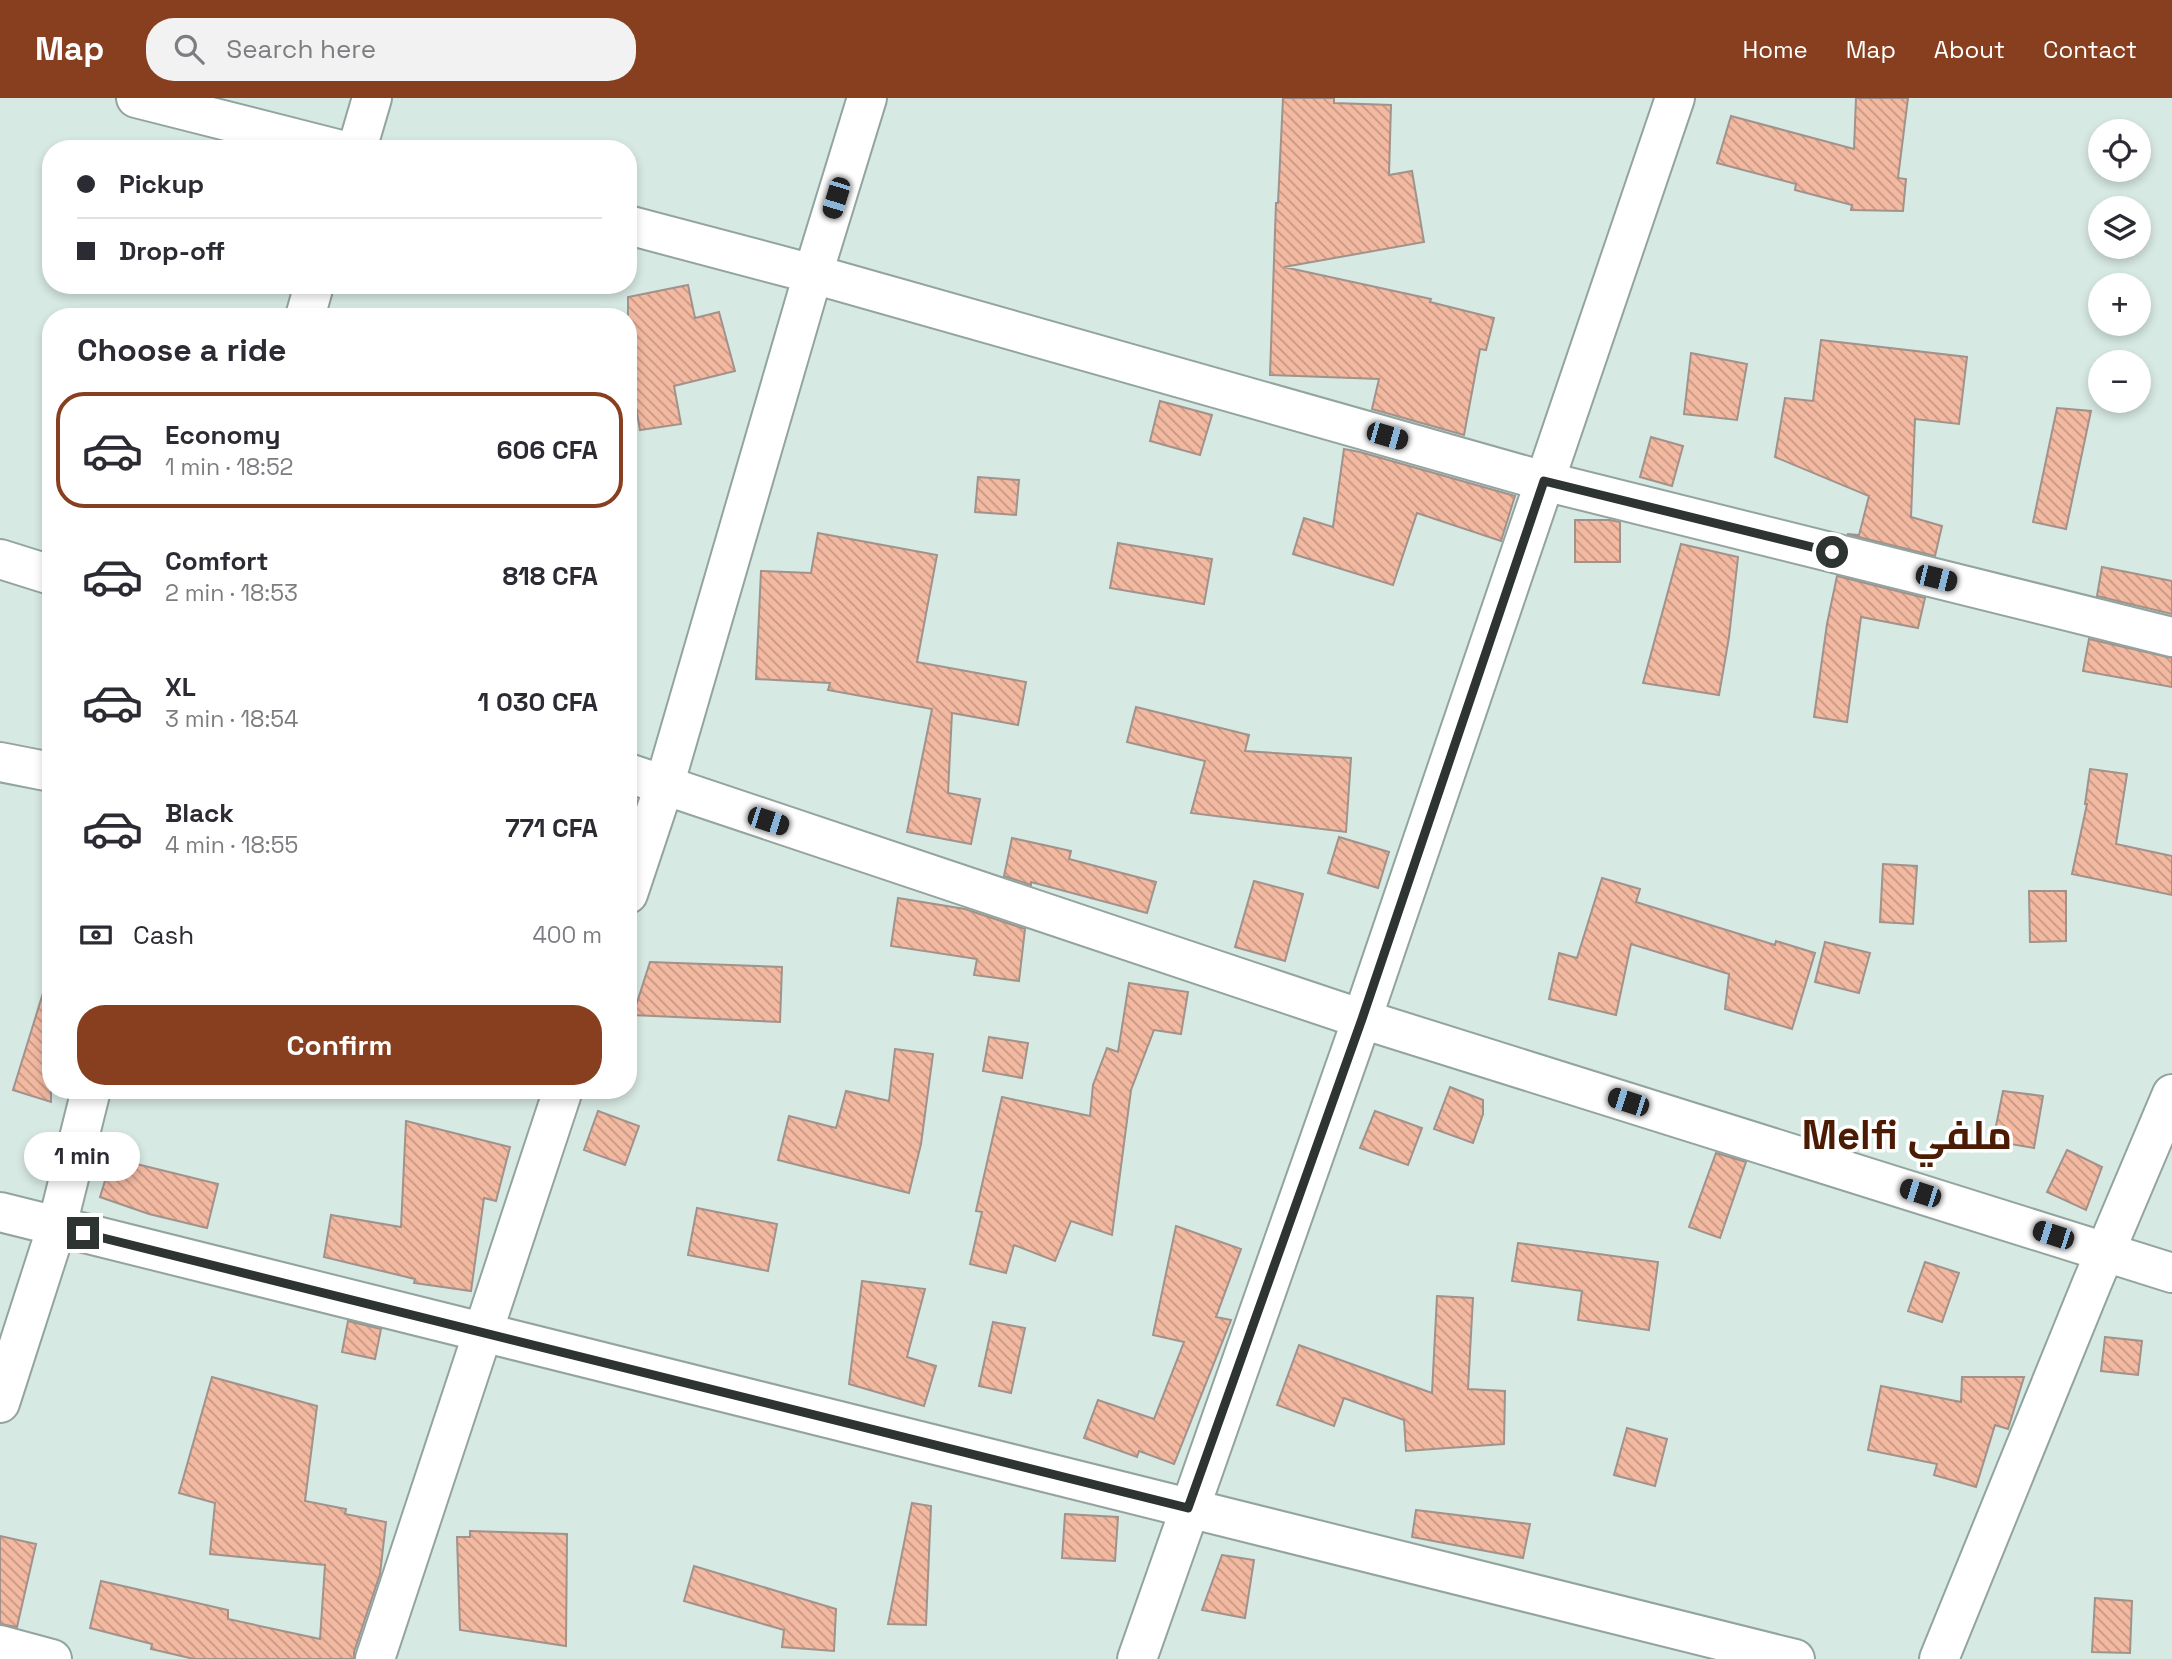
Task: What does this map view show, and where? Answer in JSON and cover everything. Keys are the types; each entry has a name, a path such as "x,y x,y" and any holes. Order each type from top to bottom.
{"street":[{"path":"136,98 302,140"},
{"path":"360,140 372,98"},
{"path":"637,867 664,786 867,98"},
{"path":"1137,1659 1362,1019 1675,98"},
{"path":"637,227 813,274 1544,481 2172,637"},
{"path":"0,559 42,572"},
{"path":"0,762 42,770"},
{"path":"637,777 1362,1019 2172,1273"},
{"path":"1939,1659 2172,1094"},
{"path":"0,1403 57,1226 89,1099"},
{"path":"375,1659 560,1099"},
{"path":"0,1212 1795,1659"},
{"path":"0,1645 52,1659"}],"building":[{"path":"1283,98 1334,98 1334,103 1391,105 1389,175 1412,171 1424,242 1284,267 1431,299 1430,302 1494,318 1486,350 1480,349 1464,435 1372,409 1379,379 1270,375"},
{"path":"1856,98 1908,98 1898,178 1906,179 1903,211 1851,210 1852,205 1795,190 1796,184 1717,163 1731,116 1854,149"},
{"path":"688,285 695,318 719,312 735,371 674,386 681,424 640,430 637,413 637,308 628,308 628,297"},
{"path":"1821,340 1967,357 1959,424 1915,419 1911,517 1942,526 1935,556 1847,534 1859,535 1869,496 1775,457 1785,398 1813,401"},
{"path":"1691,353 1747,364 1737,420 1684,414"},
{"path":"1160,401 1212,415 1200,455 1150,441"},
{"path":"2057,408 2088,411 2091,413 2066,529 2033,522"},
{"path":"1651,437 1683,446 1672,486 1640,477"},
{"path":"1344,449 1515,496 1501,541 1417,513 1393,585 1293,554 1304,518 1333,527"},
{"path":"978,477 1019,480 1016,515 975,512"},
{"path":"1575,520 1620,522 1620,562 1575,562"},
{"path":"818,533 937,555 917,662 1026,682 1018,725 952,713 948,793 980,799 971,844 907,832 932,709 828,690 830,683 756,679 761,571 811,573"},
{"path":"1118,543 1212,559 1204,604 1110,588"},
{"path":"1681,544 1738,557 1719,695 1643,683"},
{"path":"2102,567 2172,581 2172,614 2097,596"},
{"path":"1837,576 1925,598 1918,628 1861,617 1847,722 1814,717 1827,624"},
{"path":"2089,639 2172,658 2172,687 2083,671"},
{"path":"1136,707 1249,735 1245,751 1351,758 1346,832 1191,813 1205,761 1127,742"},
{"path":"2090,769 2127,774 2116,844 2172,856 2172,895 2072,874 2087,804"},
{"path":"1339,837 1389,852 1378,888 1328,873"},
{"path":"1012,838 1071,851 1069,859 1156,882 1147,913 1004,876"},
{"path":"1883,864 1917,866 1913,924 1880,922"},
{"path":"1602,878 1640,889 1636,902 1775,945 1776,941 1815,953 1792,1029 1725,1009 1729,974 1631,944 1616,1015 1549,999 1559,953 1577,958"},
{"path":"1254,881 1303,894 1285,961 1235,947"},
{"path":"2029,891 2066,891 2066,941 2030,942"},
{"path":"898,898 965,909 1025,929 1019,981 974,975 977,959 891,946"},
{"path":"1825,942 1870,953 1859,993 1815,982"},
{"path":"650,962 782,967 780,1022 637,1015 637,1003"},
{"path":"1129,983 1188,992 1181,1034 1154,1030 1131,1090 1112,1235 1071,1221 1055,1261 1014,1245 1006,1273 970,1264 982,1212 976,1211 1002,1097 1090,1116 1093,1085 1107,1048 1118,1052"},
{"path":"42,996 42,1099 51,1099 51,1102 13,1090"},
{"path":"989,1037 1028,1043 1022,1078 983,1071"},
{"path":"895,1049 933,1054 921,1144 909,1193 778,1160 789,1116 836,1128 846,1091 889,1101"},
{"path":"1450,1087 1483,1100 1483,1114 1473,1143 1434,1129"},
{"path":"2003,1091 2043,1096 2034,1148 1993,1141"},
{"path":"598,1111 639,1126 625,1165 584,1150"},
{"path":"1375,1111 1422,1128 1408,1165 1360,1148"},
{"path":"406,1121 510,1147 496,1201 484,1198 471,1291 414,1283 415,1279 324,1257 331,1215 401,1227"},
{"path":"2067,1150 2102,1167 2086,1210 2047,1192"},
{"path":"1716,1153 1746,1162 1720,1238 1689,1227"},
{"path":"112,1158 218,1184 207,1228 149,1214 100,1197"},
{"path":"697,1208 777,1224 768,1271 688,1255"},
{"path":"1176,1226 1241,1249 1216,1317 1231,1320 1174,1464 1139,1451 1137,1457 1084,1438 1098,1400 1154,1419 1184,1342 1153,1335"},
{"path":"1518,1243 1658,1262 1649,1330 1578,1320 1582,1291 1512,1281"},
{"path":"1925,1262 1959,1273 1942,1322 1908,1311"},
{"path":"862,1281 925,1289 907,1357 936,1366 924,1406 849,1384"},
{"path":"1437,1296 1473,1298 1468,1389 1505,1391 1504,1444 1406,1451 1404,1420 1344,1398 1334,1426 1277,1405 1299,1345 1432,1393"},
{"path":"348,1321 381,1329 375,1359 342,1352"},
{"path":"993,1322 1025,1328 1011,1393 979,1386"},
{"path":"2105,1337 2142,1341 2138,1375 2101,1371"},
{"path":"212,1377 317,1406 305,1501 346,1509 345,1514 386,1522 380,1574 354,1659 194,1659 151,1649 152,1644 90,1628 101,1581 228,1610 228,1619 320,1639 325,1565 210,1554 215,1503 179,1493"},
{"path":"1962,1377 2024,1377 2008,1429 1995,1425 1976,1487 1934,1475 1937,1464 1868,1450 1881,1386 1961,1402"},
{"path":"1627,1428 1667,1439 1655,1486 1614,1475"},
{"path":"912,1503 931,1506 926,1625 888,1624"},
{"path":"1416,1510 1530,1524 1523,1558 1412,1537"},
{"path":"1065,1514 1118,1517 1115,1561 1062,1558"},
{"path":"470,1531 567,1534 566,1646 460,1630 457,1537 470,1537"},
{"path":"0,1536 36,1544 17,1627 0,1624"},
{"path":"1222,1555 1254,1560 1245,1618 1202,1610"},
{"path":"694,1566 836,1609 834,1651 782,1647 784,1630 684,1601"},
{"path":"2095,1598 2132,1601 2130,1653 2092,1652"}],"district":[{"name":"Melfi ملفي","path":"1907,1135"}],"route":[{"path":"83,1233 1188,1508 1362,1019 1544,481 1832,552"}]}
